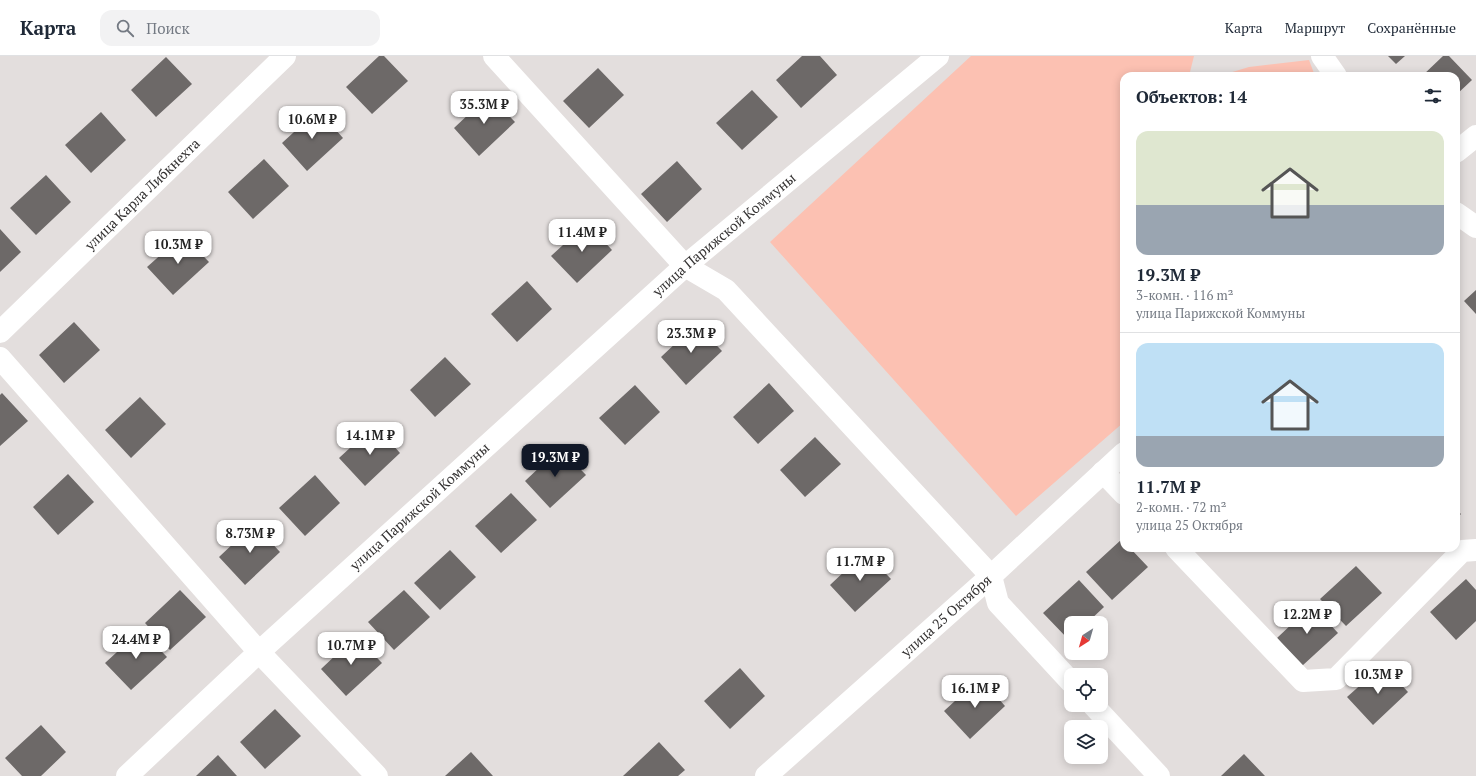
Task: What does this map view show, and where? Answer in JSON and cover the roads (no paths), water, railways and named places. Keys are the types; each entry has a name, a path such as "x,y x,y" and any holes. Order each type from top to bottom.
{"street":[{"name":"улица Карла Либкнехта","path":"0,332 285,56"},
{"path":"494,56 685,266 726,290 991,576 998,603 1064,674"},
{"name":"улица Парижской Коммуны","path":"127,776 259,652 685,266 938,56"},
{"path":"1322,56 1333,72"},
{"path":"1460,149 1476,136"},
{"path":"1460,216 1476,227"},
{"path":"0,358 259,652 377,776"},
{"name":"улица 25 Октября","path":"766,776 991,576 1120,457"},
{"path":"1103,472 1120,490"},
{"path":"1180,552 1303,681 1336,679 1462,551 1476,550"},
{"path":"1100,712 1159,776"}]}
